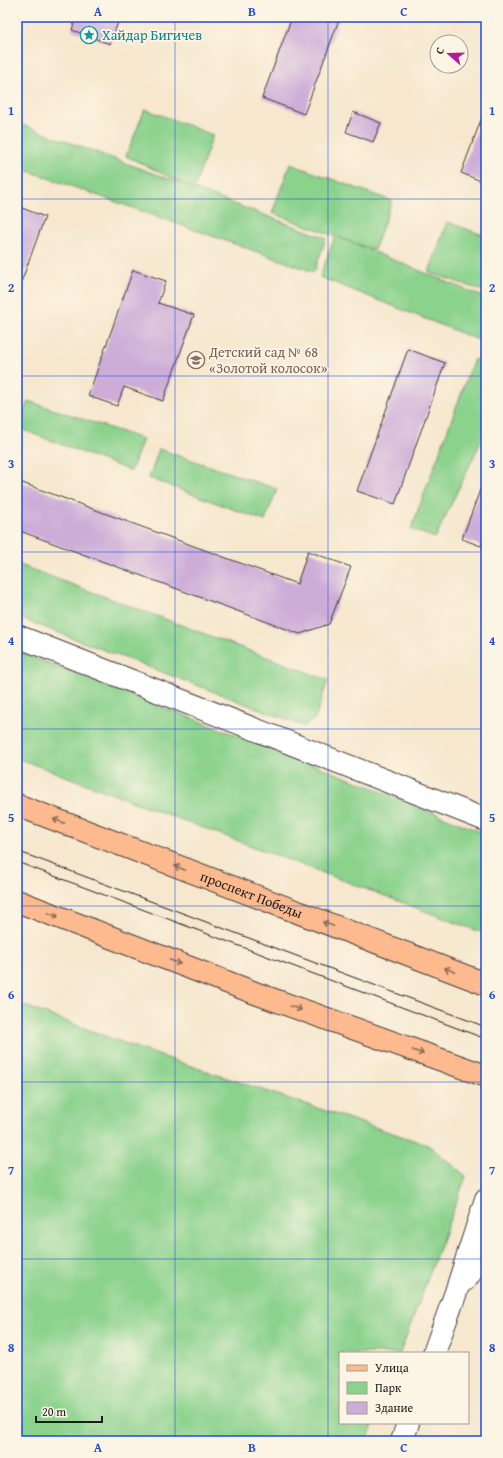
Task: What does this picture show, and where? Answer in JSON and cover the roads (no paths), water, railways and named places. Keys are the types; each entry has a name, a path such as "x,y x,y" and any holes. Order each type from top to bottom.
{"main road":[{"name":"проспект Победы","path":"17,805 486,984"},
{"path":"17,901 254,993 486,1076"}],"street":[{"path":"17,636 486,820"},
{"path":"434,1352 456,1292 486,1199"},
{"path":"456,1292 486,1253"},
{"path":"402,1441 408,1424"}],"tram line":[{"path":"17,851 486,1027"},
{"path":"17,862 486,1039"}],"place":[{"name":"Хайдар Бигичев","path":"89,35"},
{"name":"Детский сад № 68 «Золотой колосок»","path":"196,360"}]}
